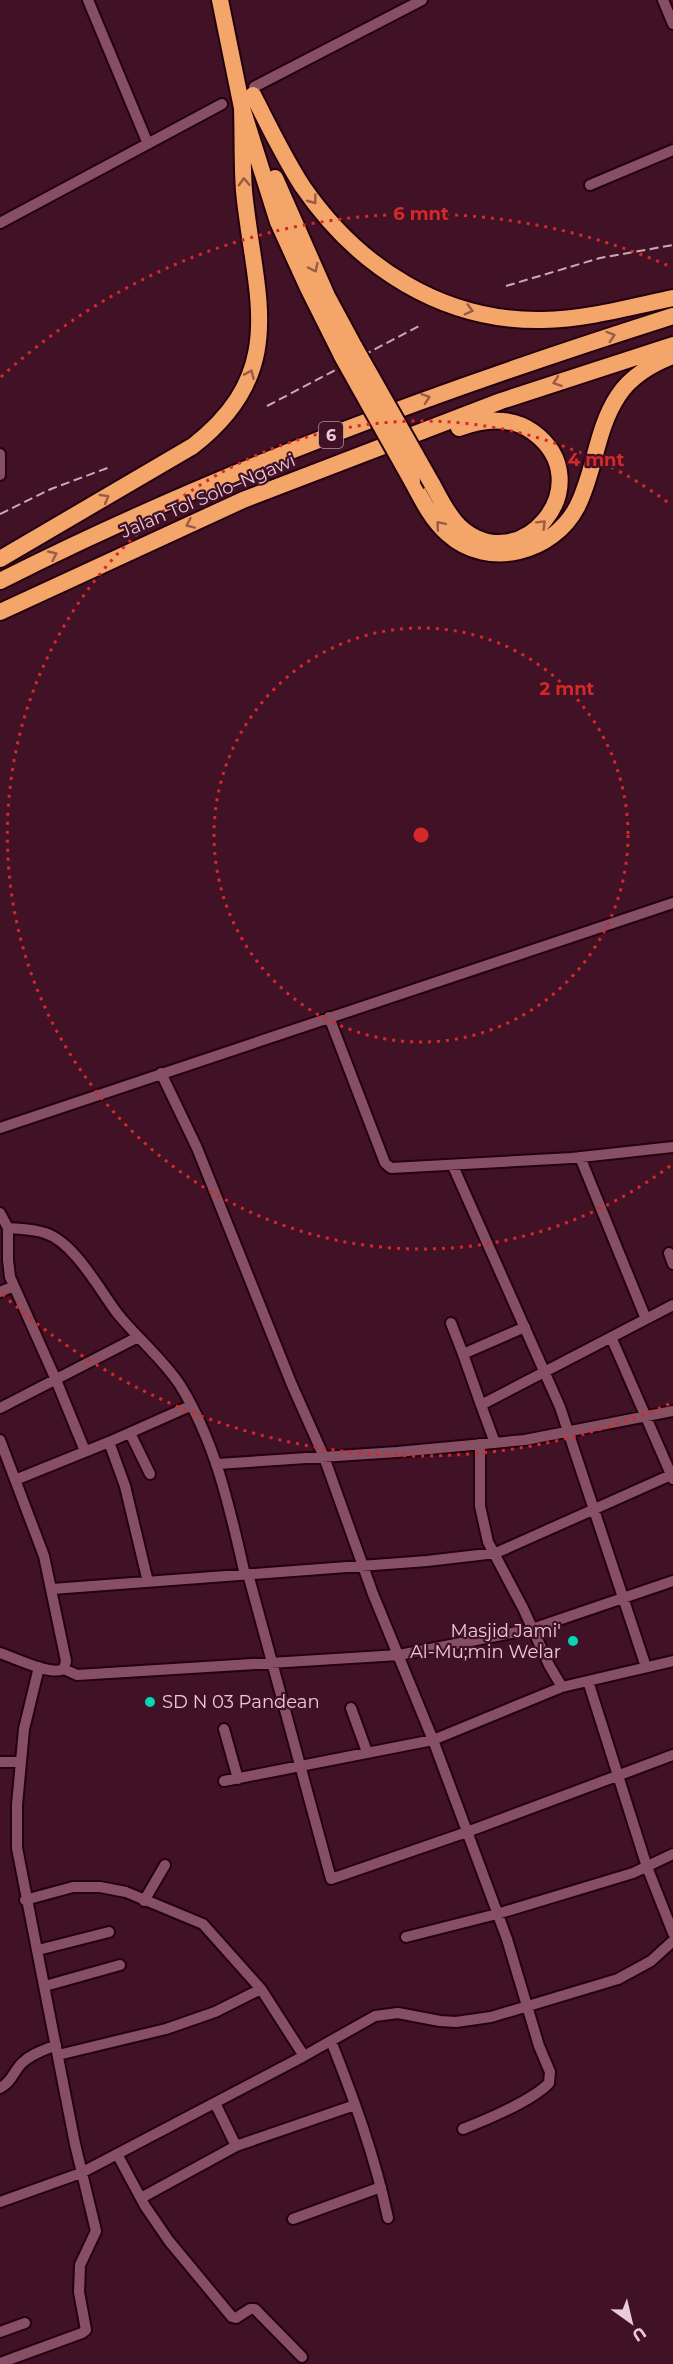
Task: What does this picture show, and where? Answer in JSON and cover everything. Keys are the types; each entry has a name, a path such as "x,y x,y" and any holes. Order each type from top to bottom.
{"highway":[{"path":"220,0 264,150 286,205 327,296 349,352 412,481 440,526 449,536 473,550 499,554 537,546 565,525 576,508 604,426 619,394 649,368 673,356"},
{"path":"0,559 193,446 214,429 243,391 254,366 260,321 257,273 244,190 250,97 230,0"},
{"path":"250,97 303,187 334,227 381,270 422,293 444,303 479,313 534,320 594,315 673,298"},
{"name":"Jalan Tol Solo–Ngawi","path":"0,581 127,520 341,431 489,376 673,316"},
{"name":"Jalan Tol Solo–Ngawi","path":"0,612 243,500 501,401 673,345"},
{"path":"243,500 257,500 464,426 490,420 524,427 547,445 558,465 560,484 556,503 541,527 523,537 498,542 473,536 460,527 452,518 432,484 349,352"}],"street":[{"path":"88,0 148,144"},
{"path":"250,97 422,0"},
{"path":"663,0 673,24"},
{"path":"0,224 222,104"},
{"path":"590,185 673,150"},
{"path":"0,454 0,475"},
{"path":"0,1128 673,903"},
{"path":"329,1017 386,1165 394,1169 580,1157 673,1147"},
{"path":"161,1073 197,1148 292,1385 324,1457 362,1565 433,1740 507,1939 526,2007 550,2072 549,2083 540,2090 463,2129"},
{"path":"580,1157 646,1319"},
{"path":"453,1166 560,1407 646,1667"},
{"path":"0,1213 8,1228 9,1269 14,1286 85,1451"},
{"path":"8,1228 46,1233 64,1245 138,1337 161,1359 181,1387 217,1464 302,1766 331,1879 467,1832 673,1755"},
{"path":"669,1253 673,1264"},
{"path":"0,1292 14,1286"},
{"path":"481,1405 544,1370 673,1305"},
{"path":"451,1323 495,1443"},
{"path":"463,1354 525,1327"},
{"path":"0,1408 138,1337"},
{"path":"52,1589 247,1575 496,1553 672,1476 611,1337"},
{"path":"15,1480 190,1406"},
{"path":"217,1464 495,1443 568,1433 673,1411"},
{"path":"130,1433 150,1474"},
{"path":"0,1440 44,1556 52,1589 58,1632 66,1661 64,1669"},
{"path":"109,1442 125,1486 148,1582"},
{"path":"480,1444 480,1506 488,1542 496,1553 549,1665 562,1687"},
{"path":"0,1653 39,1667 57,1672 64,1669 77,1675 399,1655 532,1629 673,1581"},
{"path":"224,1781 433,1740 562,1687 673,1661"},
{"path":"0,2363 86,2330 79,2292 80,2265 82,2256 96,2231 81,2173 38,1950 25,1900 17,1848 17,1805 24,1729 39,1667"},
{"path":"588,1681 646,1868 672,1925"},
{"path":"351,1708 368,1752"},
{"path":"224,1729 238,1779"},
{"path":"0,1762 21,1762"},
{"path":"406,1937 497,1914 646,1868 673,1854"},
{"path":"144,1901 165,1865"},
{"path":"25,1900 73,1887 120,1891 203,1924 261,1989 304,2056"},
{"path":"38,1950 109,1932"},
{"path":"0,2202 81,2173 304,2056 375,2016 390,2013 440,2021 491,2017 618,1979 651,1961 673,1941"},
{"path":"45,1986 120,1965"},
{"path":"0,2088 8,2083 27,2059 57,2050 166,2029 215,2012 261,1989"},
{"path":"331,2041 355,2104 381,2187 388,2218"},
{"path":"214,2103 236,2146"},
{"path":"141,2198 236,2146 355,2104"},
{"path":"117,2154 141,2198 169,2241 232,2317 236,2318 250,2308 255,2308 302,2357"},
{"path":"293,2218 381,2187"},
{"path":"0,2332 25,2323"}],"railway":[{"path":"506,286 600,258 673,245"},
{"path":"267,406 419,326"},
{"path":"0,514 51,489 110,467"}],"place":[{"name":"Masjid Jami' Al-Mu;min Welar","path":"573,1641"},
{"name":"SD N 03 Pandean","path":"150,1702"}]}
